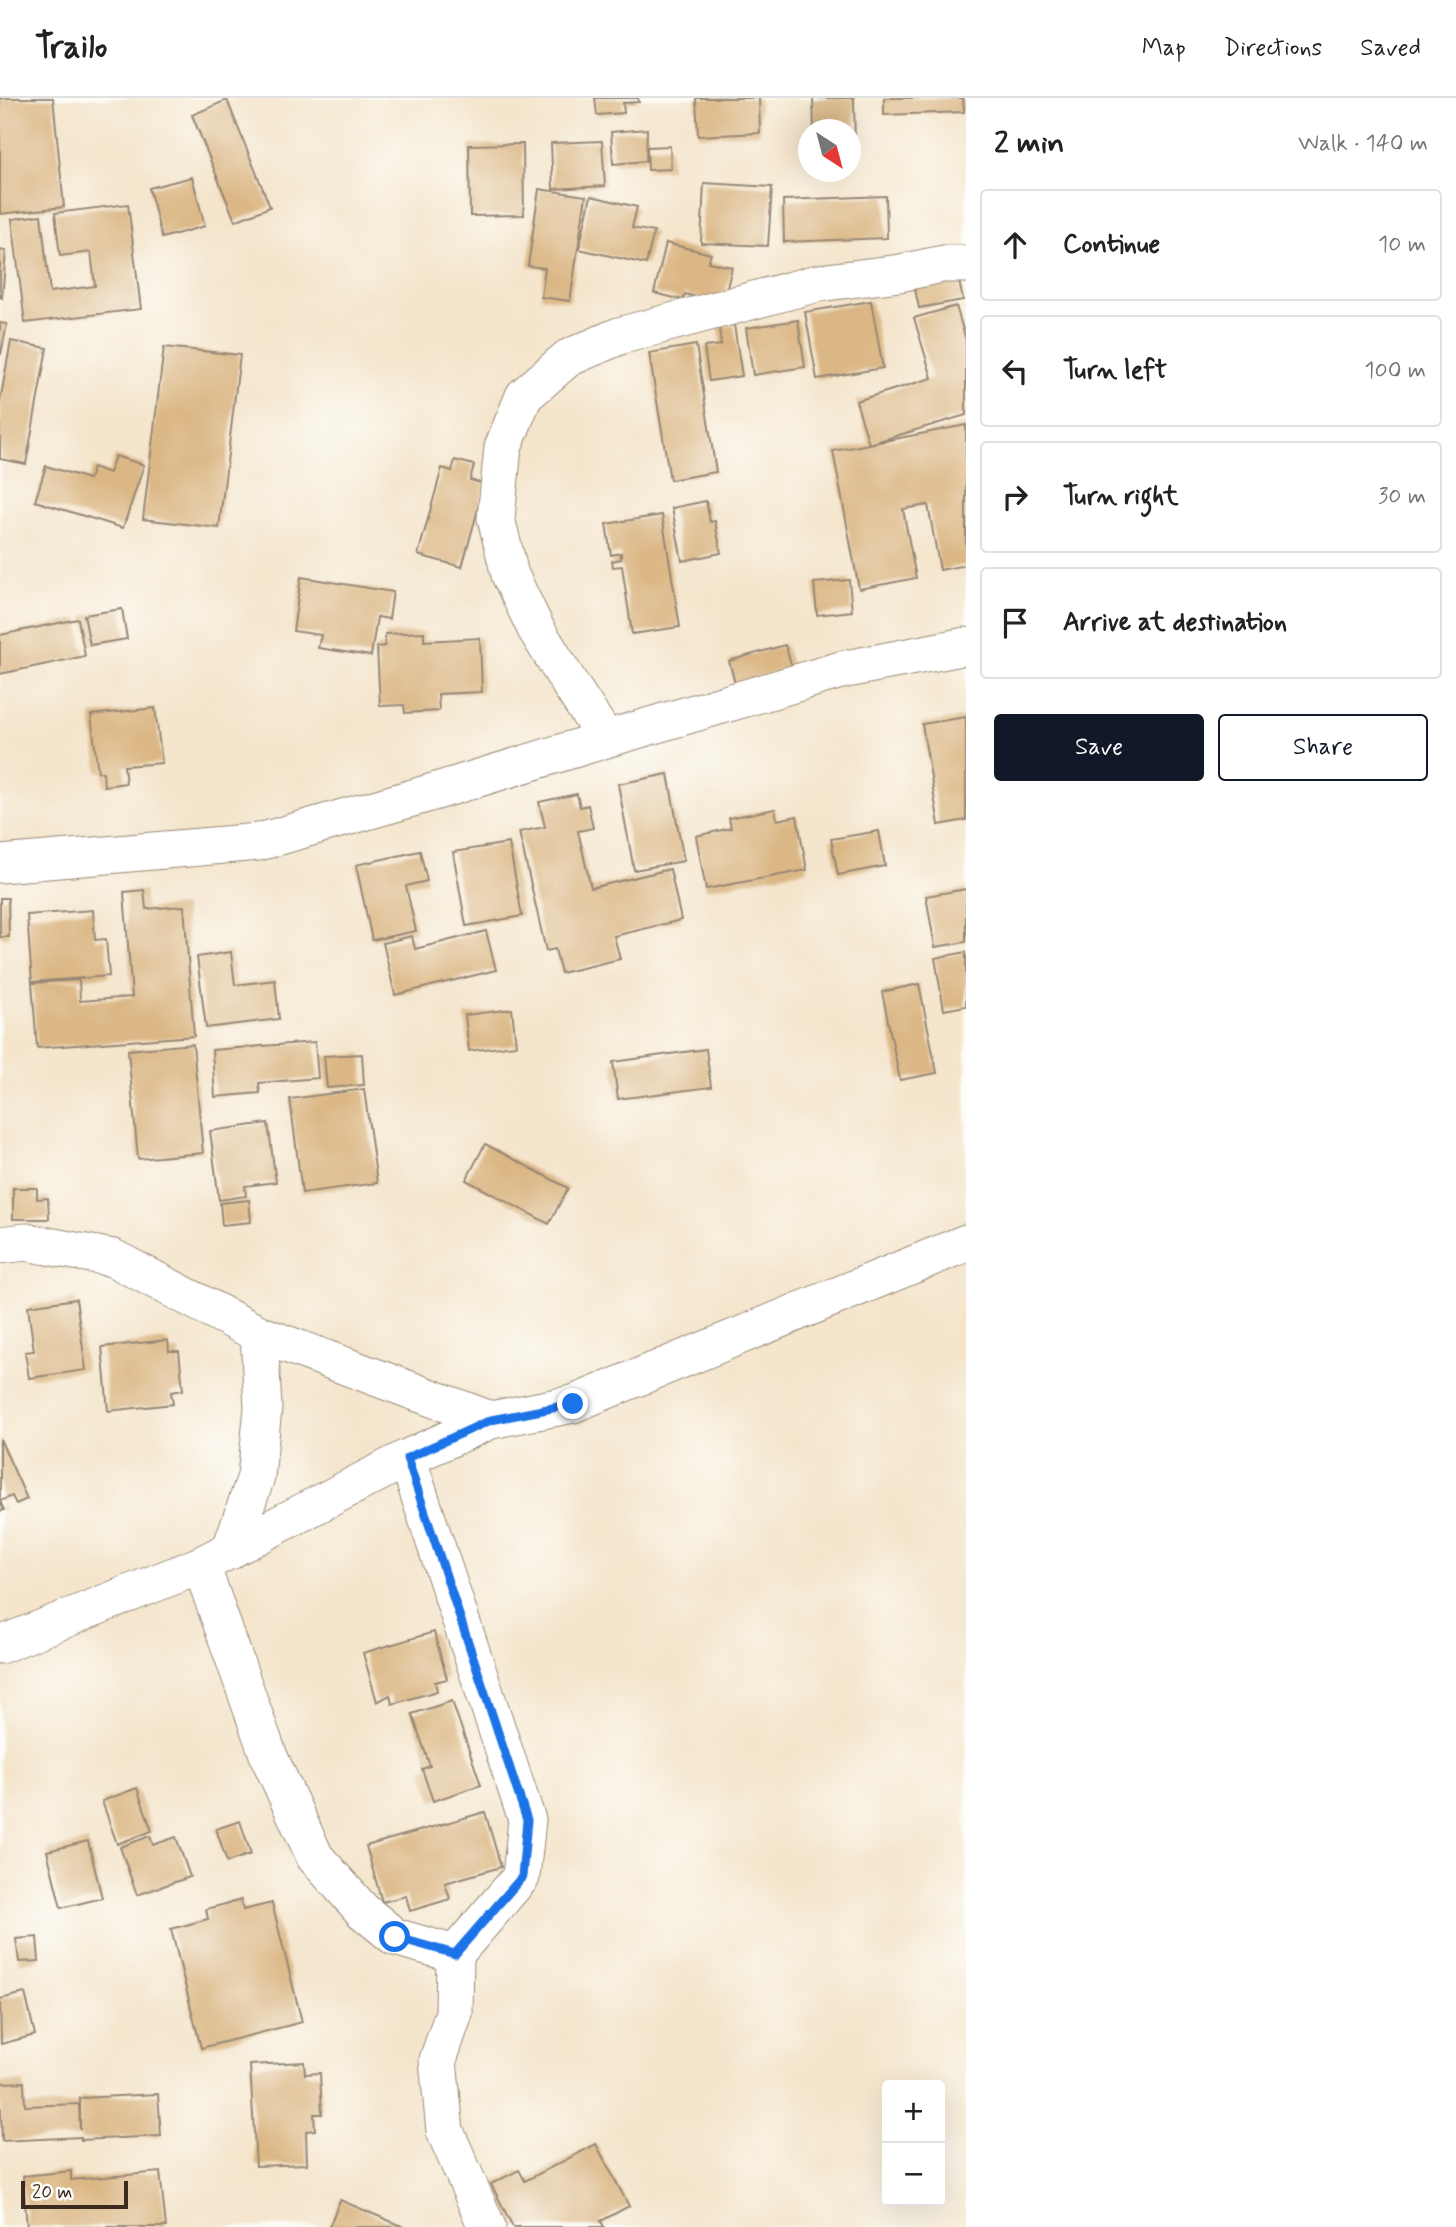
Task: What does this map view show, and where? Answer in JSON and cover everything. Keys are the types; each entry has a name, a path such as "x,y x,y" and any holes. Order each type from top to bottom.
{"street":[{"path":"606,739 536,629 510,575 496,518 503,447 524,396 568,358 619,336 818,283 900,273 943,264 966,264"},
{"path":"0,864 259,842 841,670 966,646"},
{"path":"0,1245 26,1242 113,1258 259,1334 491,1420"},
{"path":"0,1645 215,1558 407,1458 491,1420 573,1404 966,1243"},
{"path":"259,1334 263,1408 256,1477 215,1558 269,1757 316,1857 363,1911 395,1937 455,1954"},
{"path":"407,1458 527,1820 522,1877 455,1954 454,2013 438,2060 445,2131 487,2227"}],"building":[{"path":"0,98 53,98 64,207 0,214"},
{"path":"595,98 638,98 639,102 623,103 624,113 597,115"},
{"path":"696,98 759,98 760,133 698,136"},
{"path":"813,98 854,98 854,119 814,119"},
{"path":"884,98 963,98 964,112 884,115"},
{"path":"227,100 270,207 235,221 192,115"},
{"path":"647,129 646,161 613,164 611,132"},
{"path":"602,141 605,186 553,189 551,143"},
{"path":"523,144 524,215 470,216 469,145"},
{"path":"670,146 671,169 648,170 647,147"},
{"path":"192,177 205,226 162,238 149,188"},
{"path":"704,183 772,187 768,246 701,243"},
{"path":"539,189 586,196 570,301 541,297 545,268 528,266"},
{"path":"591,196 637,207 632,228 654,232 646,264 579,249"},
{"path":"886,196 887,238 784,242 783,200"},
{"path":"128,204 141,309 25,323 12,219 41,215 50,292 95,286 91,252 60,256 55,213"},
{"path":"666,243 711,254 708,262 732,267 723,304 685,294 683,300 654,293"},
{"path":"0,250 6,251 2,298 0,297"},
{"path":"958,276 963,300 919,308 914,285"},
{"path":"871,301 883,368 817,379 805,312"},
{"path":"956,306 966,340 966,415 869,444 856,401 932,378 914,318"},
{"path":"798,320 805,367 753,375 746,328"},
{"path":"0,323 7,324 1,354 0,354"},
{"path":"734,325 742,376 709,381 704,347 721,345 719,327"},
{"path":"11,341 47,348 26,464 0,459 0,401"},
{"path":"696,345 716,472 670,480 649,353"},
{"path":"164,347 240,355 219,528 143,519"},
{"path":"966,425 966,565 940,570 928,505 903,509 916,578 859,589 833,451"},
{"path":"115,456 144,465 123,528 35,501 46,466 89,479 93,467 109,473"},
{"path":"455,460 474,465 470,480 485,484 462,567 418,555 442,468 452,471"},
{"path":"706,501 710,522 715,521 721,553 682,561 672,508"},
{"path":"662,515 680,627 632,634 622,566 613,567 612,561 621,559 621,553 611,555 606,524"},
{"path":"301,577 393,592 389,619 377,617 371,656 318,648 321,635 293,631"},
{"path":"849,580 852,611 817,615 814,583"},
{"path":"122,609 127,639 90,645 84,615"},
{"path":"78,619 85,656 0,674 0,635"},
{"path":"424,632 424,641 480,638 482,692 438,694 439,711 405,713 404,705 380,706 377,647 385,646 385,634"},
{"path":"785,645 792,667 735,683 729,661"},
{"path":"155,708 162,763 124,766 126,783 104,786 103,772 98,772 91,715"},
{"path":"966,717 966,820 939,825 922,724"},
{"path":"668,774 684,861 634,870 618,784"},
{"path":"577,794 580,807 588,805 593,828 578,831 591,888 670,869 681,920 614,936 620,959 561,973 555,949 546,951 519,832 545,827 539,802"},
{"path":"775,809 777,820 797,816 807,870 706,889 696,836 731,828 729,818"},
{"path":"879,831 885,866 838,875 831,839"},
{"path":"509,843 522,916 466,926 453,852"},
{"path":"420,851 427,881 406,886 416,931 372,940 356,865"},
{"path":"966,889 966,942 935,947 926,896"},
{"path":"144,890 146,909 184,906 194,1036 37,1048 32,983 79,980 80,1001 132,997 124,892"},
{"path":"0,898 8,898 9,937 0,937"},
{"path":"93,910 95,940 106,939 109,976 32,982 27,915"},
{"path":"486,931 496,970 395,995 383,943 412,936 415,949"},
{"path":"231,952 235,985 275,980 279,1019 206,1028 197,957"},
{"path":"966,952 966,1006 944,1010 935,958"},
{"path":"919,984 937,1073 900,1080 882,992"},
{"path":"512,1009 516,1045 469,1051 465,1015"},
{"path":"315,1042 318,1078 259,1083 260,1093 215,1097 212,1050"},
{"path":"193,1044 203,1153 138,1159 128,1050"},
{"path":"706,1049 711,1087 618,1099 613,1062"},
{"path":"362,1054 364,1085 327,1088 324,1056"},
{"path":"364,1089 377,1183 302,1193 290,1099"},
{"path":"268,1123 276,1182 245,1186 246,1196 219,1200 210,1131"},
{"path":"485,1144 568,1188 549,1224 466,1180"},
{"path":"13,1188 37,1188 37,1199 48,1198 49,1219 13,1219"},
{"path":"249,1200 251,1222 222,1225 220,1203"},
{"path":"76,1299 86,1370 29,1378 25,1352 34,1351 28,1306"},
{"path":"168,1340 169,1351 179,1351 183,1390 171,1392 173,1404 108,1411 102,1347"},
{"path":"0,1439 27,1499 16,1504 12,1496 0,1501"},
{"path":"434,1632 447,1679 435,1682 437,1691 392,1704 390,1695 377,1702 363,1653"},
{"path":"452,1701 481,1785 433,1801 422,1769 430,1766 412,1714"},
{"path":"137,1788 152,1831 117,1844 102,1801"},
{"path":"485,1812 501,1867 445,1883 450,1899 410,1911 406,1896 382,1902 366,1846"},
{"path":"240,1821 251,1854 227,1862 216,1829"},
{"path":"150,1836 153,1845 176,1837 190,1877 137,1895 120,1847"},
{"path":"88,1841 102,1898 61,1908 47,1851"},
{"path":"241,1900 243,1910 272,1903 302,2022 201,2048 171,1929 208,1919 206,1909"},
{"path":"37,1937 39,1961 19,1962 16,1939"},
{"path":"25,1993 35,2035 1,2044 0,1999"},
{"path":"304,2062 305,2074 320,2073 322,2114 314,2114 315,2130 306,2131 307,2164 256,2166 250,2065"},
{"path":"24,2082 25,2106 79,2104 80,2130 80,2098 158,2094 161,2136 2,2141 0,2083"},
{"path":"596,2144 629,2206 601,2221 604,2227 513,2227 491,2184 519,2170 525,2181"},
{"path":"71,2171 71,2180 160,2172 166,2227 27,2227 23,2176"},
{"path":"340,2200 404,2227 329,2227"}],"route":[{"path":"395,1937 455,1954 522,1877 527,1820 407,1458 491,1420 573,1404"}]}
